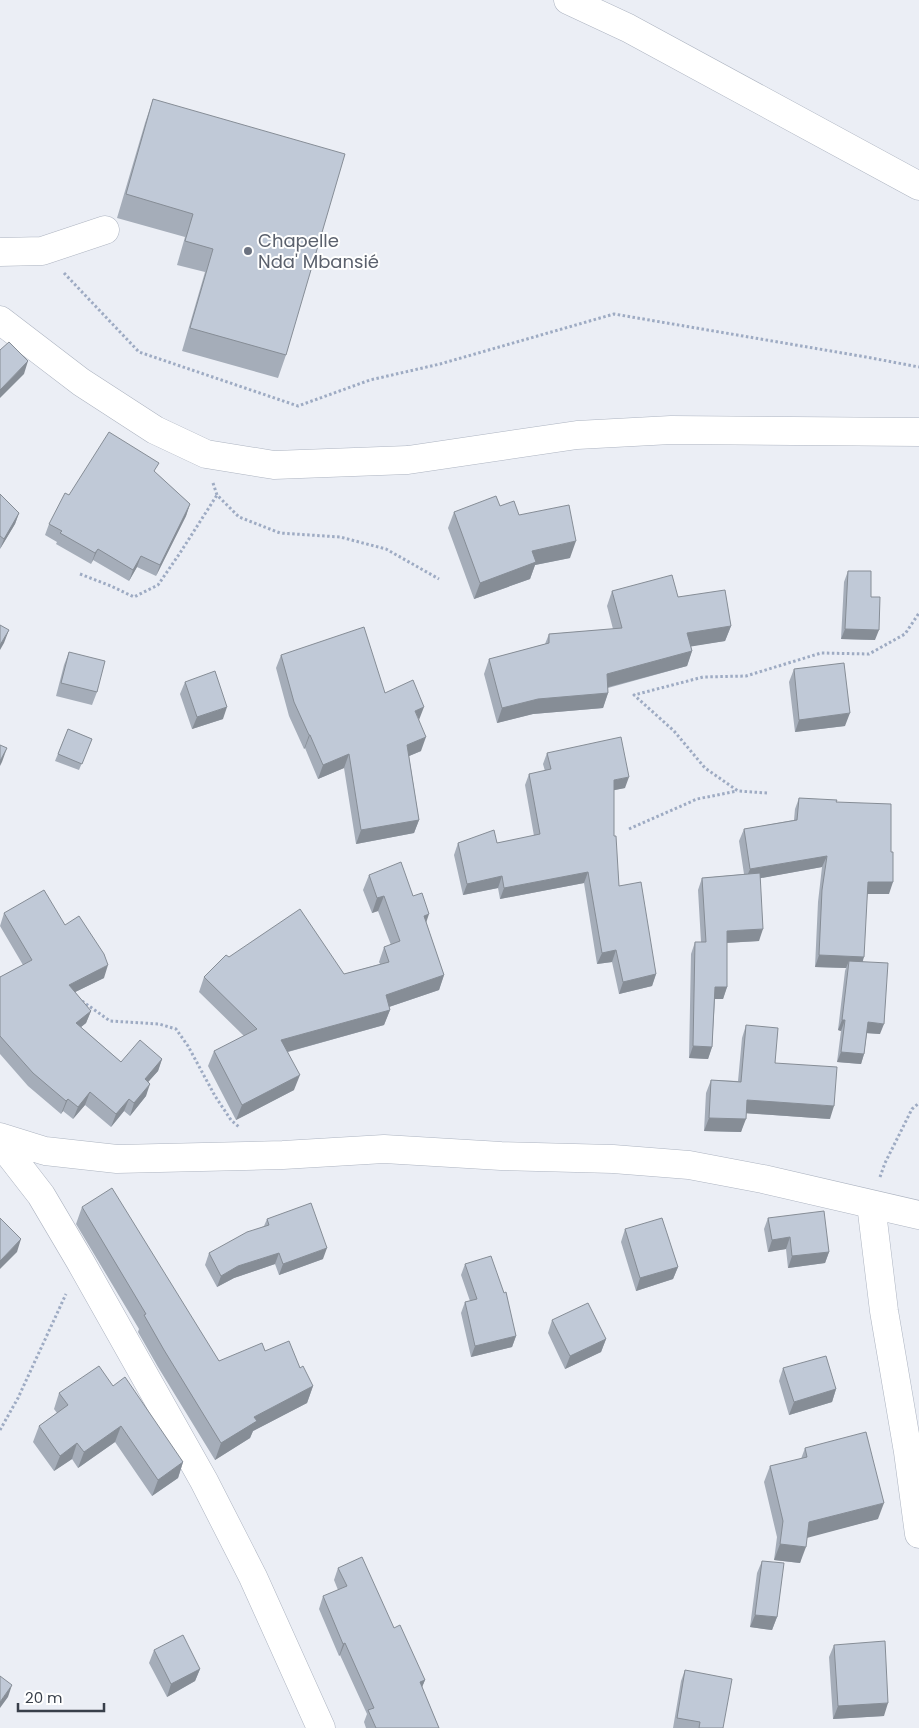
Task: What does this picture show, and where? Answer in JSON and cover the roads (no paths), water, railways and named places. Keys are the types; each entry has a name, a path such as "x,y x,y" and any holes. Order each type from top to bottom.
{"street":[{"path":"568,0 628,28 919,186"},
{"path":"0,252 42,251 105,230"},
{"path":"0,320 81,382 156,430 206,454 274,465 408,460 577,435 624,432 671,430 919,432"},
{"path":"0,1137 45,1151 117,1159 283,1155 384,1149 501,1156 612,1159 689,1165 763,1179 919,1215"},
{"path":"0,1142 40,1195 80,1261 213,1499 253,1577 321,1728"},
{"path":"871,1204 884,1311 908,1452 919,1534"}],"place":[{"name":"Chapelle Nda' Mbansié","path":"248,251"}]}
